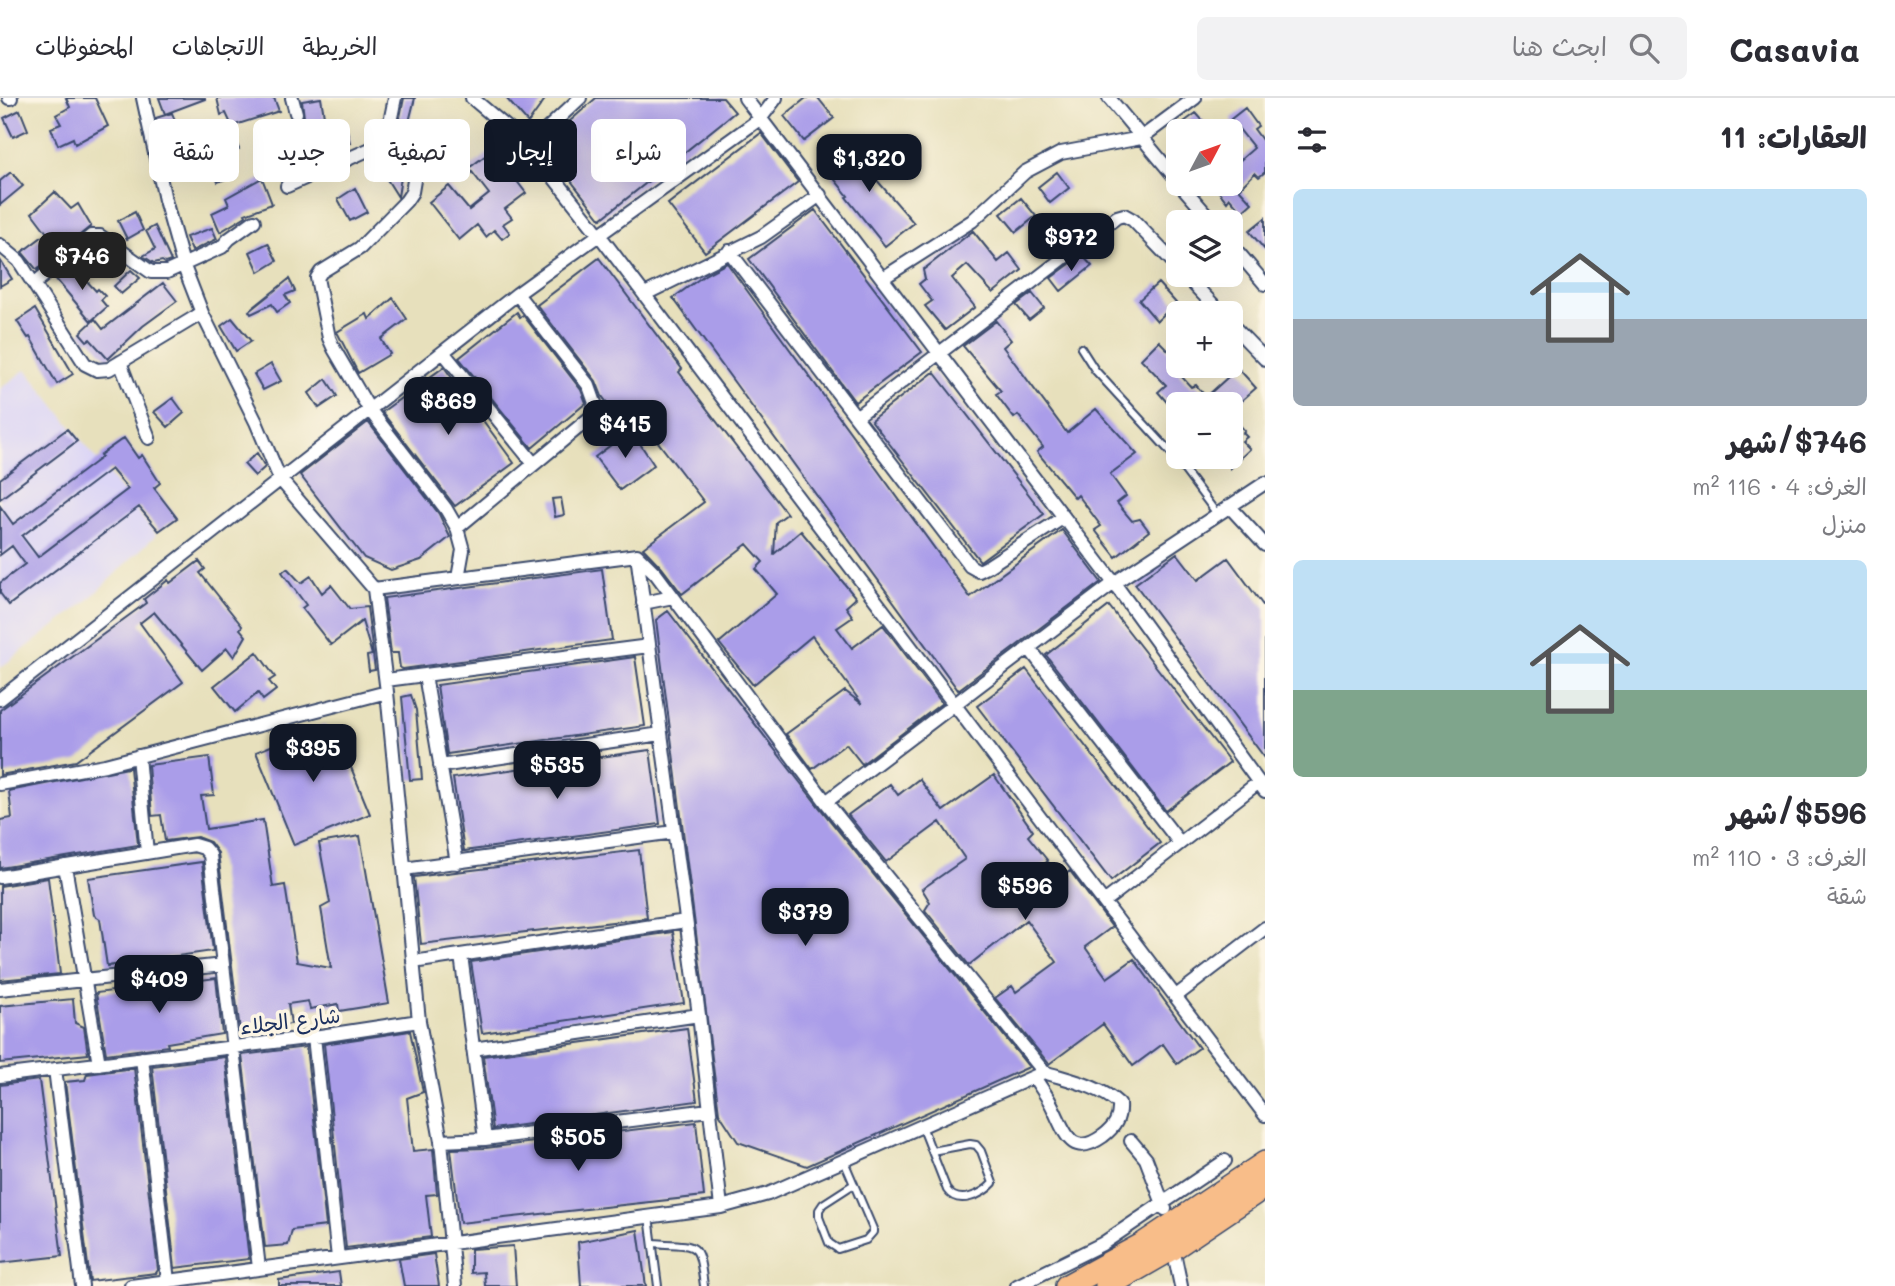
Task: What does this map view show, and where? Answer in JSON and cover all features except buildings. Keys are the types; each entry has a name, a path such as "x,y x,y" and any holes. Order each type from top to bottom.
{"highway":[{"path":"1067,1286 1115,1262 1265,1164"},
{"path":"1107,1286 1170,1226 1265,1186"}],"street":[{"path":"143,98 149,126"},
{"path":"292,98 296,113"},
{"path":"287,186 377,146 387,132 395,98"},
{"path":"472,98 497,119"},
{"path":"558,119 580,98"},
{"path":"746,98 1114,583 1262,787 1180,843 1104,902"},
{"path":"0,699 517,294 761,118 776,98"},
{"path":"1109,98 1166,167"},
{"path":"883,278 972,221 1025,172 1060,153 1141,138 1195,98"},
{"path":"161,182 183,264 202,313 256,422 280,479 374,589 387,686 419,1021 441,1141 455,1286"},
{"path":"414,182 412,192 406,201 360,248 321,272 317,278 329,338 369,410 446,509 457,528 463,550 458,578"},
{"path":"557,182 645,294 1265,1115"},
{"path":"645,294 761,237 820,195"},
{"path":"1191,196 1203,210"},
{"path":"856,417 1116,217 1124,215 1133,220 1166,254"},
{"path":"34,284 91,236 100,236 151,272 167,272 222,247 254,221"},
{"path":"0,245 19,261 85,364 97,370 109,369 202,313"},
{"path":"729,251 970,566 979,571 1064,517"},
{"path":"1243,258 1265,284"},
{"path":"1196,287 1210,301"},
{"path":"457,528 591,416 595,403 589,386 517,294"},
{"path":"1243,336 1265,359"},
{"path":"443,352 534,464"},
{"path":"120,362 149,438"},
{"path":"825,802 1114,583 1265,483"},
{"path":"1229,506 1265,545"},
{"path":"374,589 637,555"},
{"path":"131,1286 721,1207 768,1194 1039,1075 1075,1082 1112,1098 1119,1104 1118,1121 1110,1131 1083,1146 1076,1145 1064,1133 1039,1075 825,802 656,574 637,555"},
{"path":"637,555 699,1015 721,1207"},
{"path":"643,603 673,597"},
{"path":"0,785 138,756 425,675 649,646"},
{"path":"1029,648 1180,843"},
{"path":"425,675 457,863"},
{"path":"440,766 661,734"},
{"path":"138,756 147,853"},
{"path":"404,869 674,832"},
{"path":"0,877 194,845 204,848 209,855 259,1268"},
{"path":"65,866 99,1064"},
{"path":"413,962 686,921"},
{"path":"1177,996 1265,928"},
{"path":"461,955 485,1139"},
{"path":"0,989 223,965"},
{"path":"473,1049 699,1015"},
{"name":"شارع الجلاء","path":"0,1076 314,1037 419,1021"},
{"path":"314,1037 338,1258"},
{"path":"142,1058 168,1281"},
{"path":"55,1069 82,1286"},
{"path":"441,1141 485,1139 709,1110"},
{"path":"1131,1141 1146,1159 1170,1226 1181,1286"},
{"path":"1017,1286 1102,1244 1170,1226 1225,1161"}],"lane":[{"path":"1082,348 1095,370 1173,455 1217,514"},
{"path":"922,1126 932,1152 947,1190 955,1198 964,1199 990,1188 993,1184 985,1160 976,1146 970,1144 932,1152"},
{"path":"844,1161 854,1184 873,1232 866,1240 838,1249 829,1242 819,1210 823,1204 854,1184"},
{"path":"649,1216 658,1286"},
{"path":"653,1243 690,1246 697,1250 701,1256 704,1286"}],"shaded area":[{"path":"26,369 156,535 88,600 0,668 0,389"}]}
